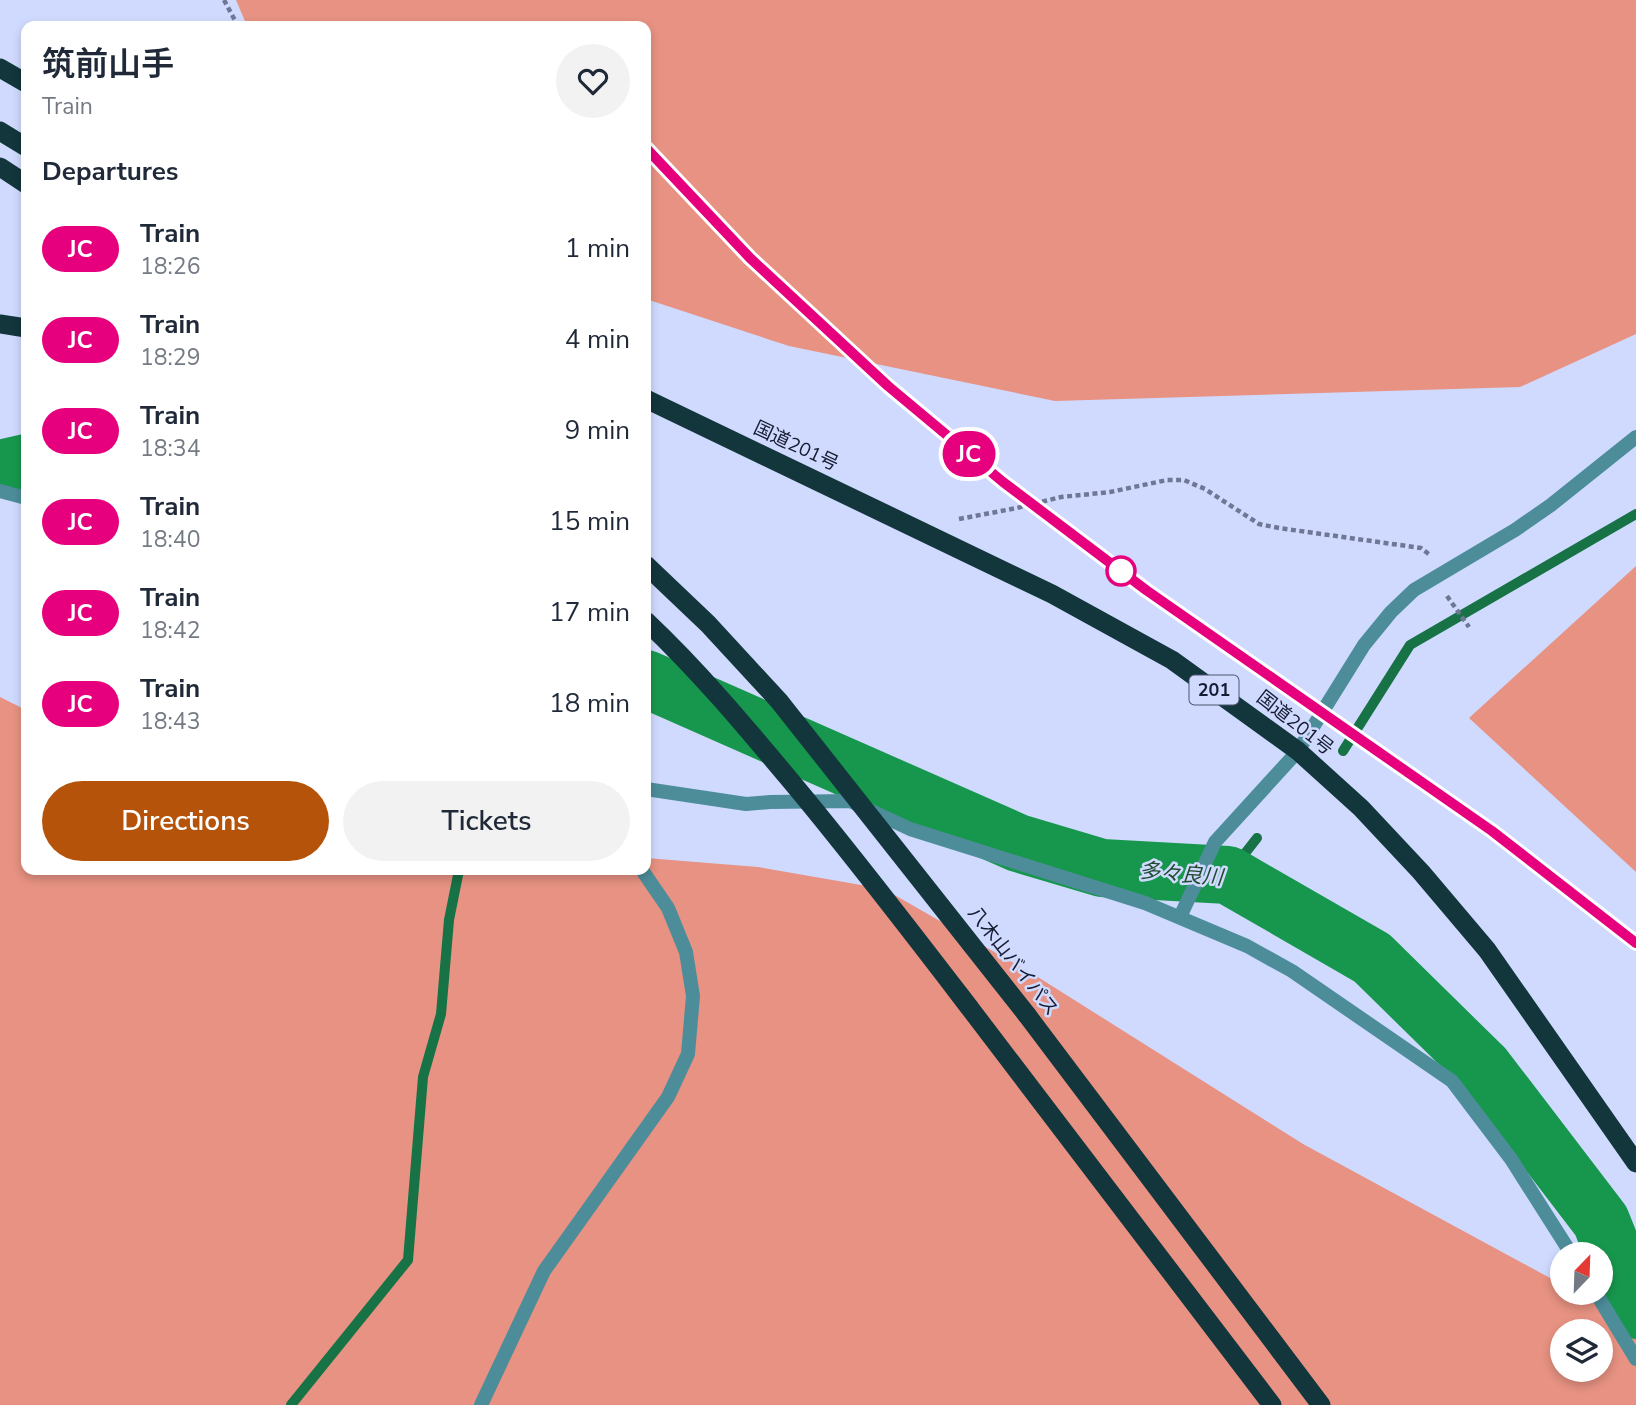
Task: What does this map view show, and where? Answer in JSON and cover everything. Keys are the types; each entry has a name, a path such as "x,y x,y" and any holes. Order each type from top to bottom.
{"highway":[{"path":"0,68 21,80"},
{"path":"0,131 21,144"},
{"path":"0,167 21,181"},
{"path":"0,324 21,327"},
{"name":"国道201号","path":"651,401 1052,594 1172,660 1298,751 1361,808 1421,872 1487,950 1636,1164"},
{"name":"八木山バイパス","path":"651,570 708,624 779,701 1027,1015 1321,1405"},
{"path":"651,626 761,745 852,855 1272,1405"}],"street":[{"path":"1180,917 1215,842 1298,751 1364,645 1391,612 1414,590 1515,530 1551,505 1636,437"},
{"path":"0,491 21,497"},
{"path":"651,790 746,804 850,801 909,829 1145,903 1247,946 1292,971 1452,1080 1511,1160 1564,1242"},
{"path":"481,1405 544,1271 668,1097 688,1054 693,996 686,952 668,908 645,875"},
{"path":"1604,1306 1636,1359"}],"path":[{"path":"224,0 235,21"},
{"path":"953,520 1061,497 1110,492 1167,480 1184,480 1205,489 1259,524 1421,548 1439,561"},
{"path":"1434,578 1469,627"}],"shaded area":[{"path":"236,0 1636,0 1636,334 1520,387 1055,401 789,346 651,301 651,21 245,21"},
{"path":"1636,566 1636,872 1469,718"},
{"path":"0,697 21,708 21,875 651,875 651,858 758,867 884,889 1033,974 1303,1144 1550,1278 1550,1306 1603,1306 1636,1323 1636,1405 0,1405"}],"waterway":[{"name":"多々良川","path":"0,469 21,464"},
{"path":"1343,751 1410,645 1636,514"},
{"name":"多々良川","path":"651,681 1018,843 1102,868 1228,875 1372,958 1484,1068 1601,1221 1636,1310"},
{"path":"1228,875 1257,838"},
{"path":"291,1405 408,1260 423,1077 441,1014 449,920 458,875"}],"railway":[{"path":"750,258 888,386 1003,482 1146,590 1492,831 1636,943"}],"train":[{"name":"JC","path":"651,153 750,258 888,386 1003,482 1146,590 1492,831 1636,943"}]}
